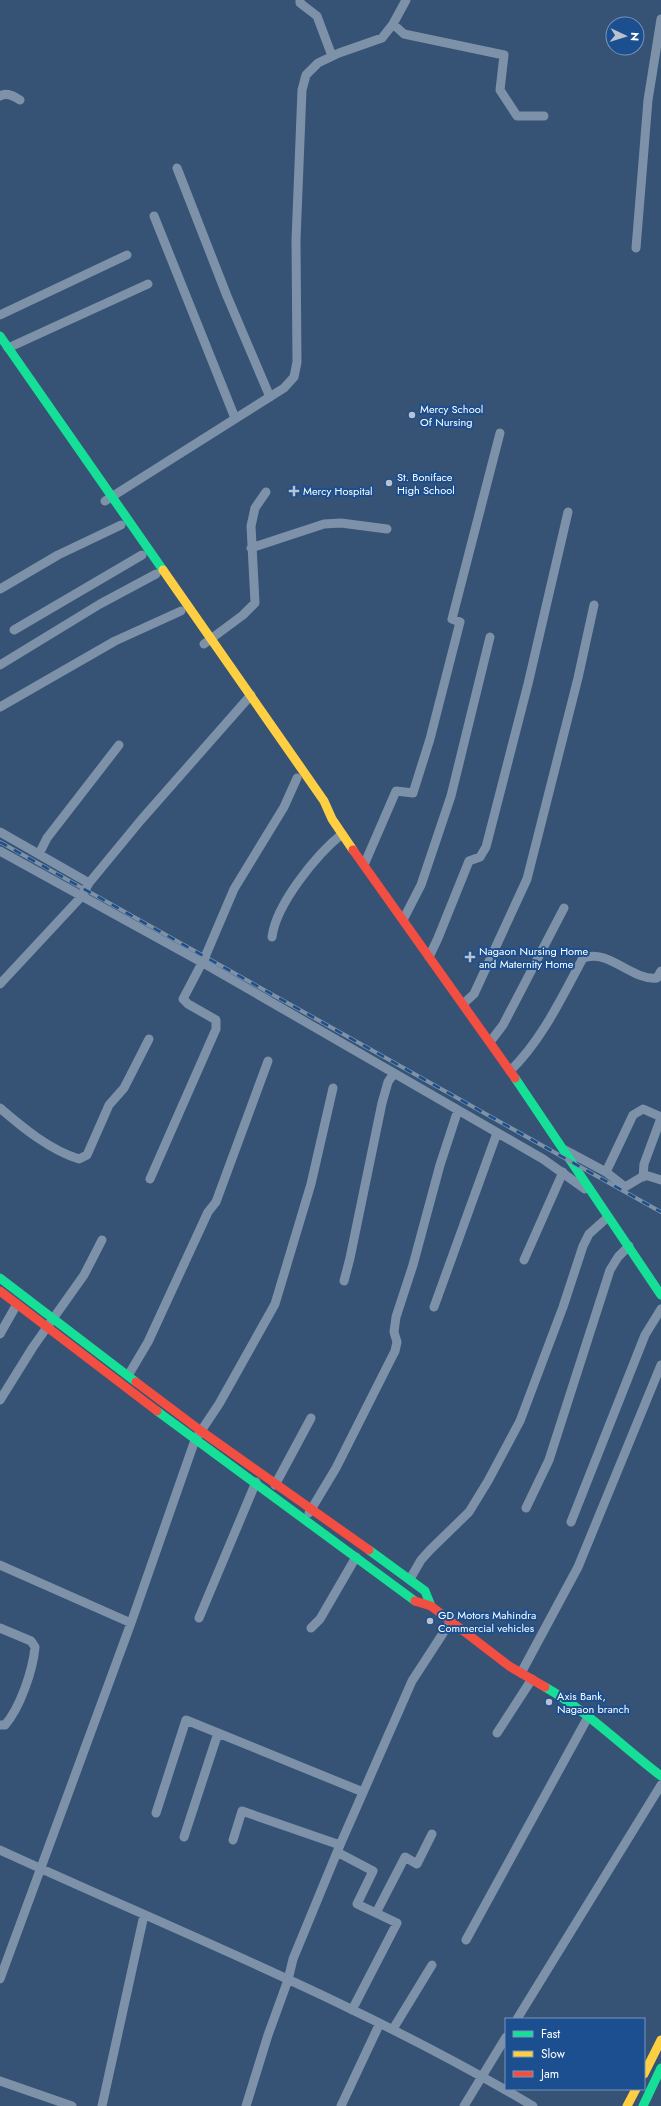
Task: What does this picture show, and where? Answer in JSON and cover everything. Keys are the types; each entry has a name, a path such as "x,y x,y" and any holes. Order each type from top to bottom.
{"main road":[{"path":"0,336 4,349 207,641 324,801 332,819 342,834 490,1042 661,1295"},
{"path":"108,499 121,524 181,611 207,641"},
{"path":"248,698 296,778 317,807 332,819"},
{"path":"0,1278 129,1374 201,1431 275,1485 313,1509 410,1579 425,1592 431,1606"},
{"path":"0,1291 48,1326 195,1440 256,1482 417,1602 431,1606 509,1666 570,1701 661,1776"},
{"path":"645,2072 661,2040"},
{"path":"643,2106 661,2068"},
{"path":"627,2106 635,2090"}],"street":[{"path":"300,0 300,4 317,16 332,56"},
{"path":"108,499 284,388 294,377 297,362 296,240 302,90 306,75 318,63 332,56 382,38 393,24 406,0"},
{"path":"636,248 648,100 661,19"},
{"path":"393,24 404,34 504,55 500,90 517,116 544,116"},
{"path":"0,96 3,94 14,96 20,100"},
{"path":"177,168 227,296 270,397"},
{"path":"154,216 235,418"},
{"path":"0,315 127,254"},
{"path":"4,349 148,284"},
{"path":"364,865 396,791 413,793 430,739 460,622 452,618 500,433"},
{"path":"207,641 243,615 255,603 251,526 255,508 266,492"},
{"path":"429,957 469,860 480,857 486,847 528,684 568,512"},
{"path":"251,548 324,524 341,523 387,529"},
{"path":"0,590 58,555 121,524"},
{"path":"14,630 142,555"},
{"path":"0,665 100,604 156,574"},
{"path":"463,1004 474,994 527,879 578,678 594,605"},
{"path":"0,707 115,641 181,611"},
{"path":"403,920 421,885 451,796 490,637"},
{"path":"0,984 81,897 90,883 141,820 248,698"},
{"path":"39,854 46,838 119,745"},
{"path":"150,1179 216,1029 216,1020 188,1004 183,999 202,962 234,889 284,807 296,778"},
{"path":"0,832 90,883"},
{"path":"272,937 273,929 287,900 305,871 326,847 342,834"},
{"path":"0,851 81,897 202,962 543,1159 593,1195"},
{"path":"490,1042 504,1025 564,908"},
{"path":"510,1071 522,1059 554,1012 583,958 590,955 614,962 648,979 657,978 661,971"},
{"path":"0,1108 16,1122 44,1141 79,1159 87,1155 109,1105 124,1088 149,1038"},
{"path":"129,1374 148,1342 208,1212 216,1202 268,1061"},
{"path":"344,1281 352,1250 382,1103 388,1082 394,1073"},
{"path":"0,1979 131,1623 195,1440 227,1391 275,1304 311,1184 333,1088"},
{"path":"606,1172 633,1115 643,1108 661,1118 644,1164 642,1177"},
{"path":"305,1519 313,1509 336,1468 395,1351 397,1342 394,1332 396,1317 413,1265 440,1165 458,1110"},
{"path":"434,1307 497,1133"},
{"path":"564,1150 606,1172 625,1187 645,1175 661,1180"},
{"path":"524,1260 563,1172"},
{"path":"410,1579 421,1560 469,1512 488,1481 520,1421 563,1307 583,1246 589,1234 608,1217"},
{"path":"0,1400 53,1318 84,1275 102,1240"},
{"path":"526,1508 549,1460 610,1270 618,1257 629,1246"},
{"path":"0,1334 17,1304"},
{"path":"571,1522 645,1335 661,1309"},
{"path":"521,1673 578,1568 661,1365"},
{"path":"275,1485 311,1418"},
{"path":"199,1618 256,1482"},
{"path":"310,1628 320,1619 356,1557"},
{"path":"0,1565 131,1623"},
{"path":"246,2106 268,2035 288,1980 293,1959 338,1848 412,1681 451,1620"},
{"path":"0,1628 31,1641 35,1647 30,1671 11,1717 5,1725 0,1725"},
{"path":"497,1733 532,1679"},
{"path":"466,1940 588,1717"},
{"path":"156,1813 186,1720 363,1792"},
{"path":"184,1837 218,1733"},
{"path":"518,2018 661,1785"},
{"path":"233,1840 242,1812 338,1848 373,1871 357,1904 397,1923 352,2010"},
{"path":"376,1913 405,1857 417,1864 432,1834"},
{"path":"0,1850 380,2023 505,2090"},
{"path":"102,2106 144,1915"},
{"path":"392,2029 432,1965"},
{"path":"341,2106 380,2023"},
{"path":"464,2106 505,2039"},
{"path":"0,2081 72,2106"},
{"path":"506,2090 533,2106"}],"railway":[{"path":"0,842 661,1212"}],"traffic: fast":[{"path":"0,336 163,570"},
{"path":"515,1078 661,1295"},
{"path":"0,1278 136,1382"},
{"path":"157,1411 415,1601"},
{"path":"369,1550 425,1591 431,1606"},
{"path":"545,1687 576,1707 661,1776"},
{"path":"643,2106 661,2068"}],"traffic: slow":[{"path":"163,570 324,801 332,819 353,850"},
{"path":"645,2072 661,2040"},
{"path":"627,2106 635,2090"}],"traffic: jam":[{"path":"353,850 515,1078"},
{"path":"0,1291 157,1411"},
{"path":"136,1382 201,1431 369,1550"},
{"path":"415,1601 431,1606 509,1666 545,1687"}],"place":[{"name":"Mercy School Of Nursing","path":"412,415"},
{"name":"St. Boniface High School","path":"389,483"},
{"name":"Mercy Hospital","path":"294,491"},
{"name":"Nagaon Nursing Home and Maternity Home","path":"470,957"},
{"name":"GD Motors Mahindra Commercial vehicles","path":"430,1621"},
{"name":"Axis Bank, Nagaon branch","path":"549,1702"}]}
